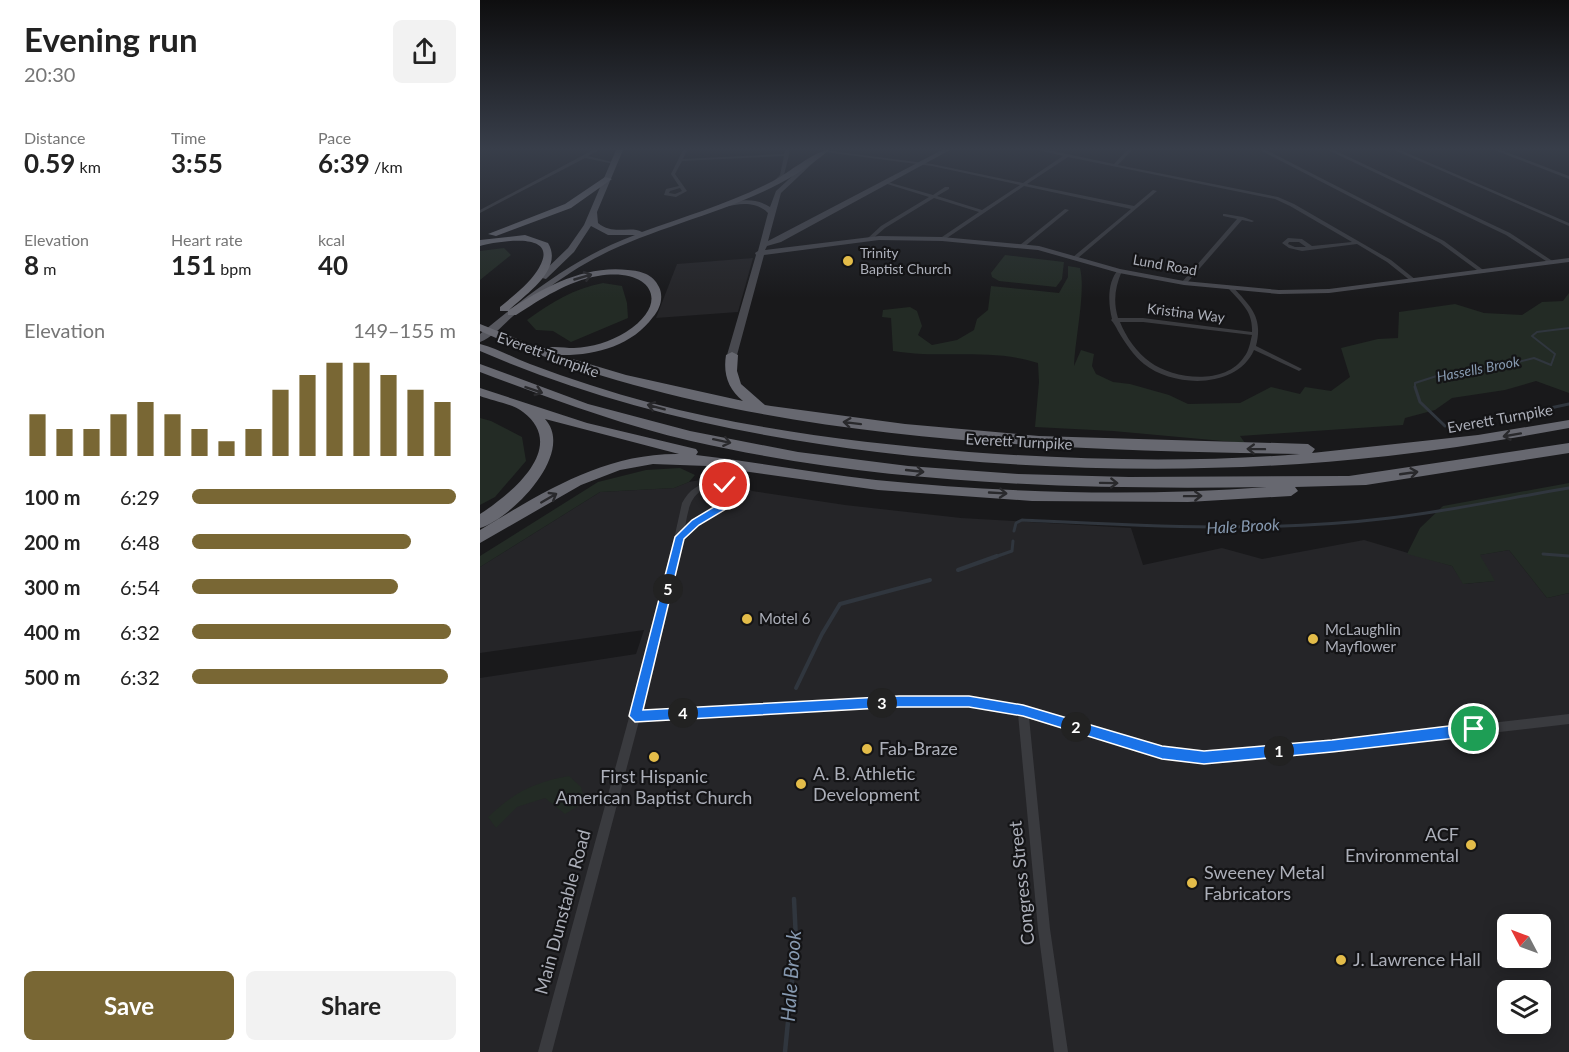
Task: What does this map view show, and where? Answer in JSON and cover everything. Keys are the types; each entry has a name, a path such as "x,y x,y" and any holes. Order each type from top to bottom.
{"highway":[{"path":"480,238 560,209 579,199"},
{"path":"480,243 502,238 525,238 538,241 546,248 548,258 542,271 508,311"},
{"path":"501,337 558,352 596,348 620,339 639,328 651,313 656,297 653,285 644,276 625,272 604,272 557,286 508,311"},
{"path":"480,327 540,354 607,374 703,398 896,428 1055,443 1398,451"},
{"name":"Everett Turnpike","path":"480,347 568,382 669,410 775,433 881,448 1029,459 1158,463 1298,459 1398,451 1480,440 1569,424"},
{"path":"732,355 730,373 736,388 750,400 776,411"},
{"path":"480,368 567,401 672,430 772,451 893,469 1089,483 1351,481"},
{"path":"480,392 520,406 663,446 814,477"},
{"path":"480,522 509,501 527,484 545,454 547,439 544,426 535,415 520,406"},
{"path":"480,538 588,477 625,464 649,460 697,460 814,477 949,490 1132,497 1313,489 1351,481 1491,462 1569,448"}],"main road":[{"path":"480,339 565,256 580,238 599,199"},
{"path":"480,327 582,261 734,199"},
{"path":"594,211 595,226 611,233 641,232 670,224"}],"street":[{"path":"480,212 504,199"},
{"path":"732,355 775,199"},
{"path":"761,249 856,199"},
{"path":"870,239 875,233 931,199"},
{"path":"941,199 984,212"},
{"path":"942,239 1004,199"},
{"path":"1092,199 1134,208"},
{"path":"1076,257 1144,199"},
{"path":"1278,199 1389,261 1413,280"},
{"path":"1357,199 1442,243 1483,272"},
{"path":"1434,199 1508,234 1551,262"},
{"path":"1509,199 1569,225"},
{"path":"697,214 744,202 761,204 771,212"},
{"path":"1022,246 1066,210"},
{"path":"1225,215 1252,220"},
{"path":"1184,283 1241,218"},
{"path":"1560,221 1569,218"},
{"name":"Lund Road","path":"761,249 870,239 942,239 1022,246 1076,257 1119,271 1184,283 1296,293 1569,260"},
{"path":"1311,248 1357,243"},
{"path":"1119,271 1113,289 1114,320 1144,361 1156,369 1181,377 1207,378 1229,372 1245,360 1252,347 1255,334 1253,315 1232,288"},
{"name":"Kristina Way","path":"1114,320 1143,320 1255,334"},
{"path":"1252,347 1299,369"},
{"name":"Main Dunstable Road","path":"544,1052 635,716 680,537 686,503 692,493 712,484 729,488 730,498 723,508 696,523 680,537"},
{"path":"635,716 935,700 969,701 1023,710 1162,753 1204,757 1332,746 1569,719"},
{"name":"Congress Street","path":"1023,710 1044,929 1061,1052"}],"shaded area":[{"path":"504,248 511,255 480,280 480,251"},
{"path":"1005,255 1064,262 1062,279 1056,287 999,281 992,277 991,273"},
{"path":"753,258 738,312 656,318 677,264"},
{"path":"1068,266 1080,268 1082,278 1074,366 1081,350 1094,354 1092,366 1096,374 1113,382 1130,384 1169,395 1188,404 1240,403 1271,387 1300,394 1305,387 1331,391 1350,377 1341,348 1378,339 1398,338 1399,312 1455,304 1484,313 1522,315 1542,302 1563,301 1569,293 1569,393 1536,381 1505,390 1452,398 1435,410 1405,418 1403,425 1240,436 1245,443 1113,431 1035,427 1039,382 1038,363 1003,356 893,351 891,318 882,317 883,310 910,307 917,311 922,326 918,335 932,345 957,340 974,330 977,319 988,310 991,286 1059,293 1068,277"},
{"path":"603,283 622,286 628,318 571,342 553,331 536,330 527,320 563,297"},
{"path":"480,418 491,421 522,437 526,461 495,497 480,505"},
{"path":"680,468 695,475 689,482 674,488 600,492 480,567 480,556 598,482 646,470"},
{"path":"726,475 752,491 845,505 961,518 1131,528 1143,565 1222,548 1262,559 1364,540 1452,566 1464,584 1494,581 1479,555 1509,550 1547,598 1569,593 1569,1052 480,1052 480,678 636,654 644,630 480,653 480,567 600,492 674,488 689,482"},
{"path":"1569,483 1569,593 1547,598 1509,550 1480,555 1495,581 1463,584 1452,566 1407,554 1420,528 1443,506"},
{"path":"569,776 581,787 585,802 565,814 545,798 517,807 496,828 488,817 515,795 535,785"}],"waterway":[{"name":"Hassells Brook","path":"1415,387 1415,383 1446,373 1483,371 1534,358 1551,365 1555,354 1532,336 1537,332 1569,328"},
{"name":"Hassells Brook","path":"1415,387 1420,402 1445,426"},
{"path":"1541,410 1569,404"},
{"name":"Hale Brook","path":"1014,531 1016,523 1022,520 1206,527 1344,523 1435,512 1569,488"},
{"name":"Hale Brook","path":"992,558 1012,551 1013,541"},
{"path":"1543,554 1569,556"},
{"name":"Hale Brook","path":"958,570 997,556"},
{"name":"Hale Brook","path":"796,688 822,634 840,604 930,580"},
{"name":"Hale Brook","path":"785,1052 796,940 794,899"}],"place":[{"name":"Trinity Baptist Church","path":"848,261"},
{"name":"Motel 6","path":"747,619"},
{"name":"McLaughlin Mayflower","path":"1313,639"},
{"name":"Fab-Braze","path":"867,749"},
{"name":"First Hispanic American Baptist Church","path":"654,757"},
{"name":"A. B. Athletic Development","path":"801,784"},
{"name":"ACF Environmental","path":"1471,845"},
{"name":"Sweeney Metal Fabricators","path":"1192,883"},
{"name":"J. Lawrence Hall","path":"1341,960"}],"route":[{"path":"725,485 731,493 728,503 717,512 690,526 680,537 635,716 935,700 969,701 1023,710 1162,753 1204,757 1332,746 1474,729"}]}
